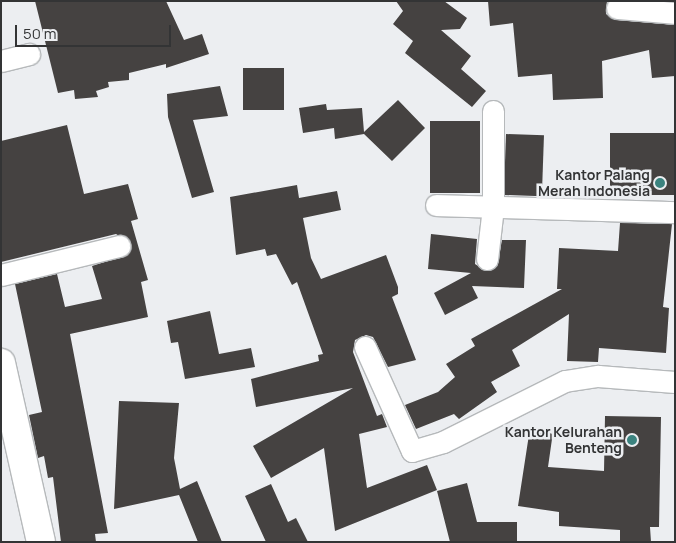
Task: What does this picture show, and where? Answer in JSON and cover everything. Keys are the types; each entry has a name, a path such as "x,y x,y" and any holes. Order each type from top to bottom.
{"main road":[{"path":"1,364 40,542"}],"street":[{"path":"617,8 675,13"},
{"path":"1,61 29,54"},
{"path":"487,259 493,206 493,112"},
{"path":"436,205 675,212"},
{"path":"1,275 119,246"},
{"path":"365,347 412,451 443,442 565,381 598,376 675,382"}],"building":[{"path":"35,1 166,1 184,40 202,34 209,54 166,68 166,64 129,73 129,80 108,82 109,87 96,91 98,97 75,99 74,90 58,93"},
{"path":"396,1 444,1 467,18 460,29 441,30 471,56 461,69 486,91 472,107 405,53 413,41 393,24 403,11"},
{"path":"488,1 607,1 606,14 615,20 675,25 675,76 652,78 649,50 602,61 603,98 553,100 552,74 518,77 513,23 490,26"},
{"path":"243,68 284,68 284,110 243,110"},
{"path":"220,86 228,116 193,120 214,192 192,198 168,117 167,94"},
{"path":"398,100 425,128 392,161 364,134 335,139 334,128 303,133 299,108 326,104 327,110 362,108 364,132"},
{"path":"430,121 480,121 480,193 430,193"},
{"path":"67,125 84,194 128,184 138,219 131,221 148,280 141,282 148,317 70,334 108,533 95,534 96,542 61,542 53,477 48,478 44,456 38,458 29,415 42,412 15,284 57,274 65,307 102,299 92,266 127,255 131,243 116,234 1,262 1,141"},
{"path":"610,133 675,133 675,195 610,195"},
{"path":"506,134 544,135 542,196 504,195"},
{"path":"297,185 299,198 337,191 341,210 303,218 311,258 321,279 386,255 398,287 398,294 392,297 416,360 388,367 373,337 366,335 355,340 353,352 377,416 382,414 387,427 359,434 367,488 427,465 437,490 335,531 324,448 271,478 253,446 353,388 256,407 251,379 319,361 318,355 323,354 297,282 292,285 276,254 267,256 265,249 236,255 230,197"},
{"path":"620,223 672,224 663,307 669,308 666,353 599,348 598,362 567,361 569,314 512,350 520,366 491,382 497,392 459,419 454,414 416,429 405,405 438,392 455,377 446,364 475,346 471,339 562,289 557,289 559,248 618,251"},
{"path":"431,234 477,239 475,264 486,271 497,266 502,240 526,240 524,288 472,286 478,298 445,315 434,293 471,273 428,269"},
{"path":"210,311 219,354 251,348 255,367 185,379 178,342 171,343 167,321"},
{"path":"119,401 179,403 174,458 180,489 197,481 222,542 198,542 179,495 114,509"},
{"path":"605,416 661,417 659,527 650,527 651,542 620,542 620,530 559,526 559,512 518,506 530,428 553,432 548,467 604,471"},
{"path":"467,483 477,522 517,522 517,542 450,542 437,491"},
{"path":"271,484 288,522 296,518 308,542 266,542 245,496"}],"place":[{"name":"Kantor Palang Merah Indonesia","path":"660,183"},
{"name":"Kantor Kelurahan Benteng","path":"632,440"}]}
